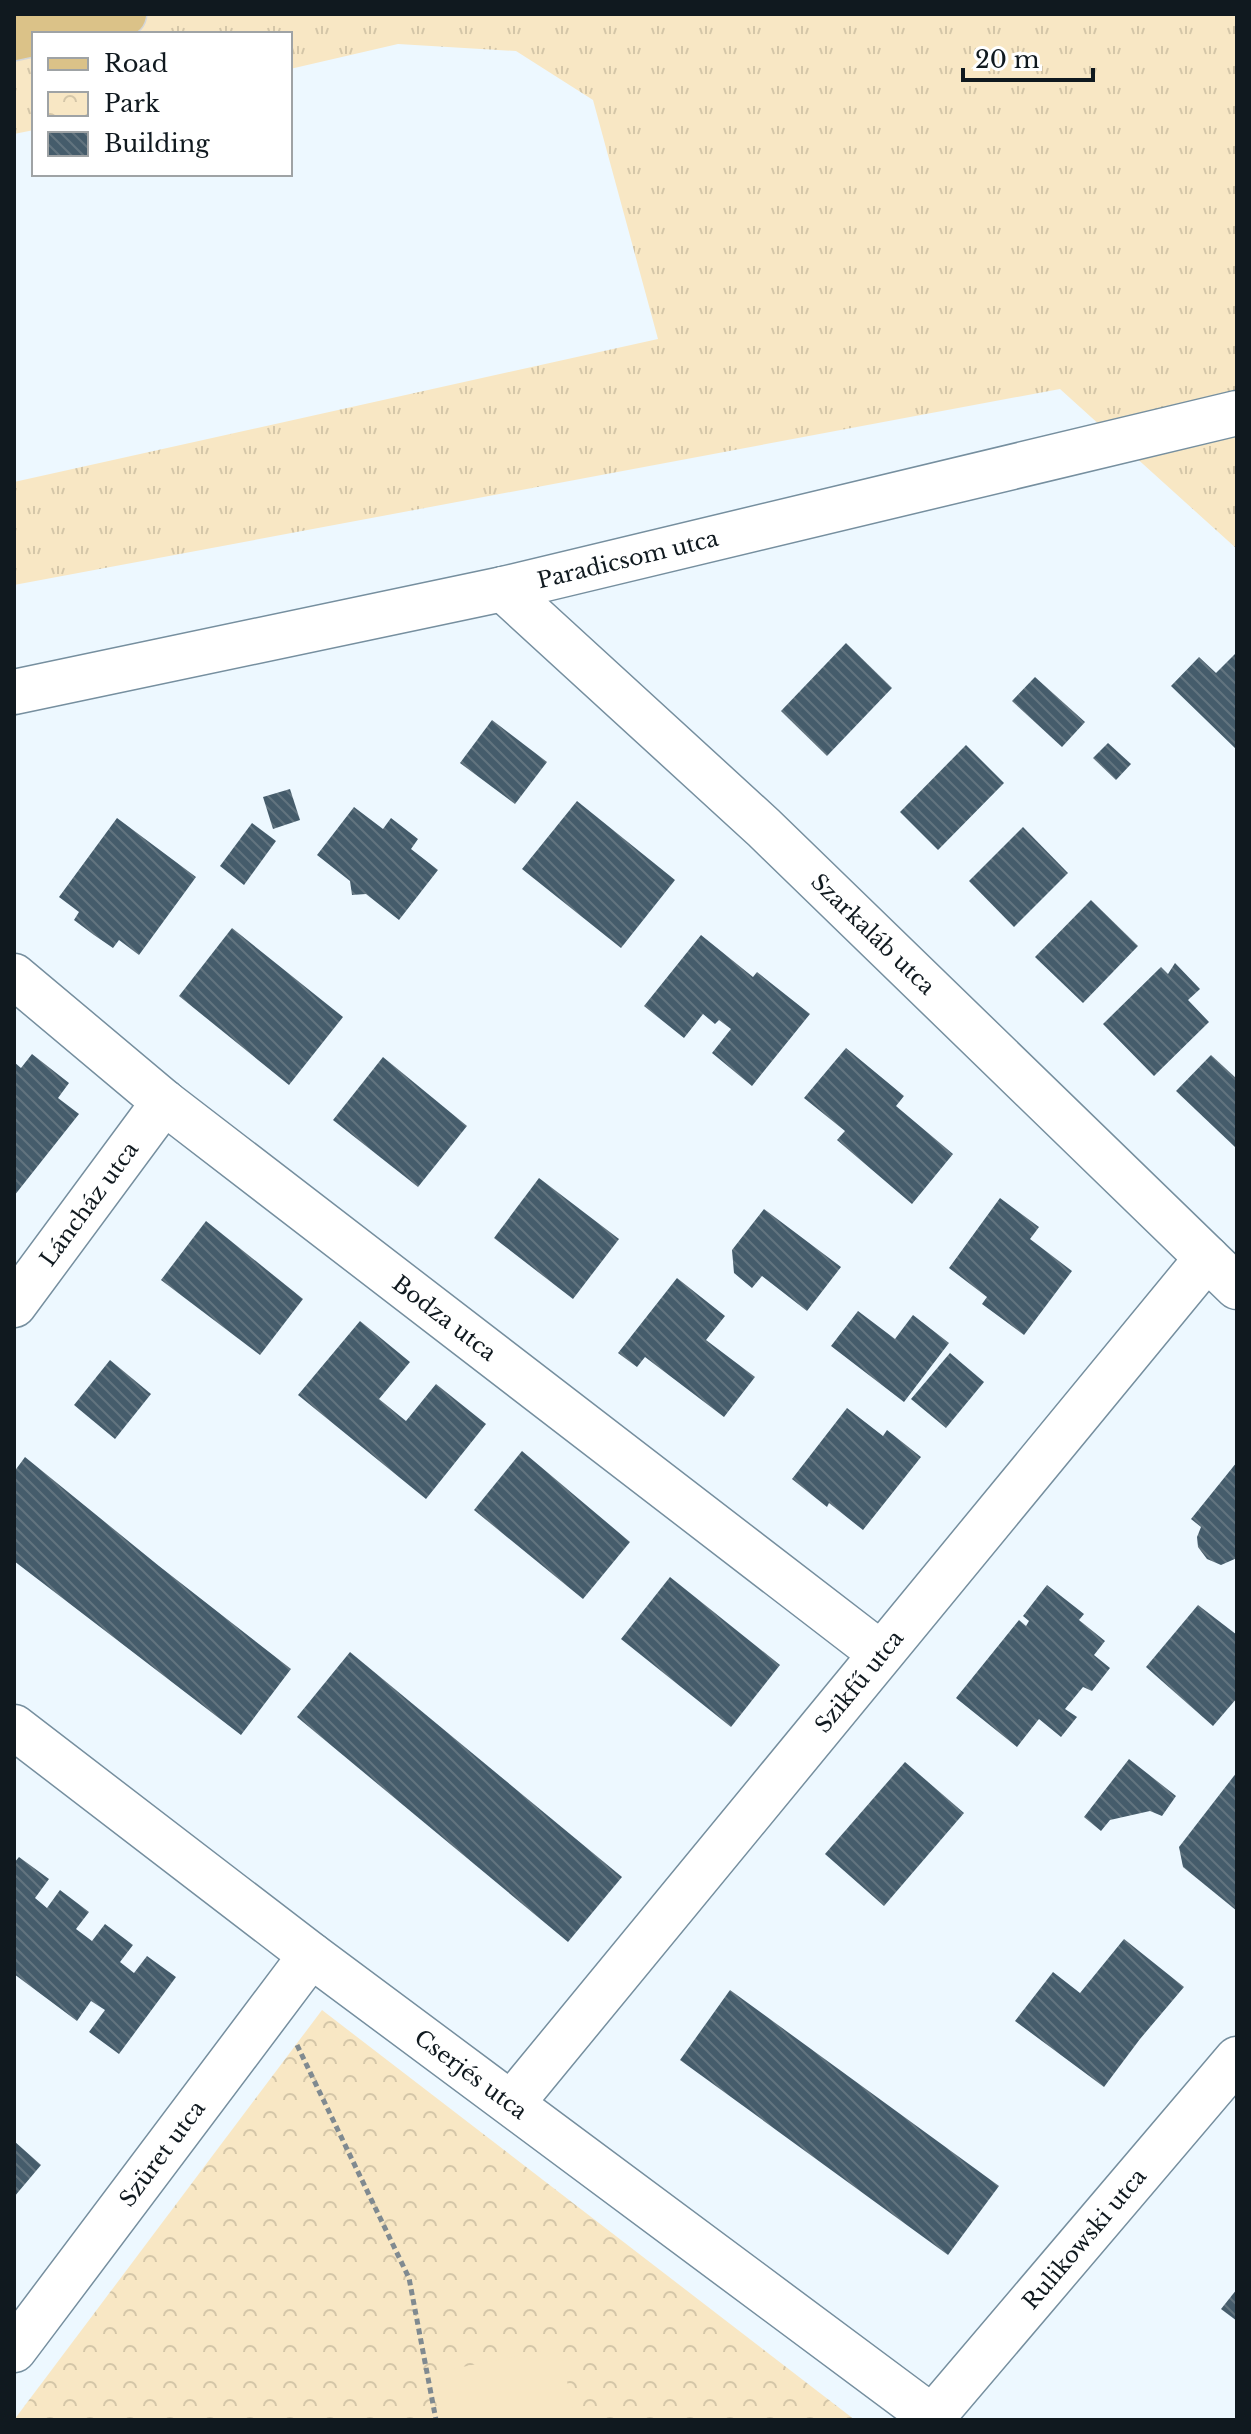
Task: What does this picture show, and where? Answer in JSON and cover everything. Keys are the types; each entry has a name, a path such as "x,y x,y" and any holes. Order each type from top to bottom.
{"main road":[{"path":"42,32 124,14"}],"street":[{"name":"Paradicsom utca","path":"14,692 503,589 1237,413"},
{"name":"Szarkaláb utca","path":"503,589 764,828 1222,1272"},
{"name":"Bodza utca","path":"14,976 164,1102 880,1653"},
{"name":"Láncház utca","path":"14,1305 164,1102"},
{"name":"Szikfű utca","path":"512,2103 880,1653 1222,1272"},
{"name":"Cserjés utca","path":"14,1727 311,1955 933,2419"},
{"name":"Szüret utca","path":"14,2350 311,1955"},
{"name":"Rulikowski utca","path":"933,2419 1237,2059"}],"path":[{"path":"276,2003 409,2278 436,2420"}],"green space":[{"path":"14,14 1237,14 1237,549 1060,389 14,585 14,482 658,339 593,100 516,51 398,44 292,69 292,32 32,32 32,130 14,134"},
{"path":"322,2010 855,2420 14,2420"},
{"path":"560,2347 575,2420 443,2420 433,2373"}],"building":[{"path":"846,643 892,688 827,756 781,711"},
{"path":"1237,652 1237,750 1171,686 1199,657 1216,673"},
{"path":"1035,677 1085,722 1062,747 1012,701"},
{"path":"492,720 547,762 515,804 460,763"},
{"path":"1108,743 1131,764 1116,780 1093,758"},
{"path":"966,745 1004,783 938,850 900,812"},
{"path":"290,789 300,820 273,829 263,797"},
{"path":"577,801 675,880 621,948 522,869"},
{"path":"354,807 383,829 391,818 418,839 411,849 438,870 399,920 366,894 352,895 350,881 317,855"},
{"path":"117,818 196,877 139,955 119,940 113,948 94,935 74,920 79,912 59,897"},
{"path":"252,823 276,841 244,885 220,866"},
{"path":"1023,827 1068,873 1014,927 969,881"},
{"path":"1091,900 1138,946 1083,1003 1035,957"},
{"path":"232,928 343,1017 289,1085 179,996"},
{"path":"701,935 753,977 757,972 810,1014 752,1086 712,1053 731,1029 719,1020 715,1024 703,1014 684,1038 644,1006"},
{"path":"1175,963 1200,989 1188,1000 1209,1022 1154,1076 1103,1024 1161,967 1168,974"},
{"path":"846,1048 904,1096 896,1106 953,1154 912,1204 837,1140 845,1131 804,1098"},
{"path":"32,1054 69,1083 58,1098 79,1114 14,1196 14,1062 21,1068"},
{"path":"1211,1055 1237,1079 1235,1147 1176,1091"},
{"path":"383,1057 467,1126 418,1187 333,1120"},
{"path":"539,1178 619,1239 573,1299 494,1238"},
{"path":"1000,1198 1039,1227 1030,1239 1072,1271 1024,1335 982,1304 987,1297 949,1268"},
{"path":"764,1209 841,1267 807,1311 762,1276 752,1288 734,1273 732,1250"},
{"path":"206,1221 303,1299 260,1355 161,1280"},
{"path":"677,1278 725,1316 706,1340 755,1377 724,1417 645,1357 637,1367 618,1353"},
{"path":"858,1311 895,1339 913,1315 949,1343 904,1402 831,1346"},
{"path":"360,1321 410,1362 379,1399 406,1421 436,1384 486,1424 426,1499 298,1395"},
{"path":"950,1353 984,1382 946,1428 911,1399"},
{"path":"110,1360 151,1394 115,1439 74,1405"},
{"path":"847,1408 883,1436 887,1430 921,1457 863,1530 792,1479"},
{"path":"522,1451 630,1542 583,1599 474,1510"},
{"path":"25,1457 291,1669 241,1735 14,1561 14,1472"},
{"path":"1237,1462 1237,1558 1221,1565 1207,1559 1198,1547 1197,1537 1201,1527 1191,1519"},
{"path":"670,1577 780,1665 731,1727 621,1639"},
{"path":"1047,1585 1084,1614 1079,1620 1105,1641 1094,1655 1110,1668 1092,1691 1083,1687 1065,1709 1077,1717 1061,1737 1039,1719 1017,1747 956,1698 1019,1620 1026,1626 1029,1621 1023,1616"},
{"path":"1198,1605 1237,1635 1237,1698 1213,1726 1146,1667"},
{"path":"350,1652 622,1877 568,1942 297,1717"},
{"path":"1129,1759 1176,1796 1162,1816 1150,1811 1110,1820 1101,1831 1084,1817"},
{"path":"905,1762 964,1813 884,1906 825,1854"},
{"path":"1237,1772 1237,1911 1183,1867 1179,1847"},
{"path":"19,1857 49,1879 35,1898 47,1908 60,1890 89,1912 76,1929 92,1941 105,1924 133,1945 120,1962 134,1973 147,1956 176,1977 119,2054 89,2032 105,2010 91,2001 77,2021 14,1974 14,1863"},
{"path":"1124,1939 1184,1987 1104,2087 1015,2021 1053,1972 1080,1993"},
{"path":"730,1990 999,2186 948,2255 680,2060"},
{"path":"14,2141 41,2165 14,2197"},
{"path":"1237,2289 1237,2321 1221,2309"}]}
